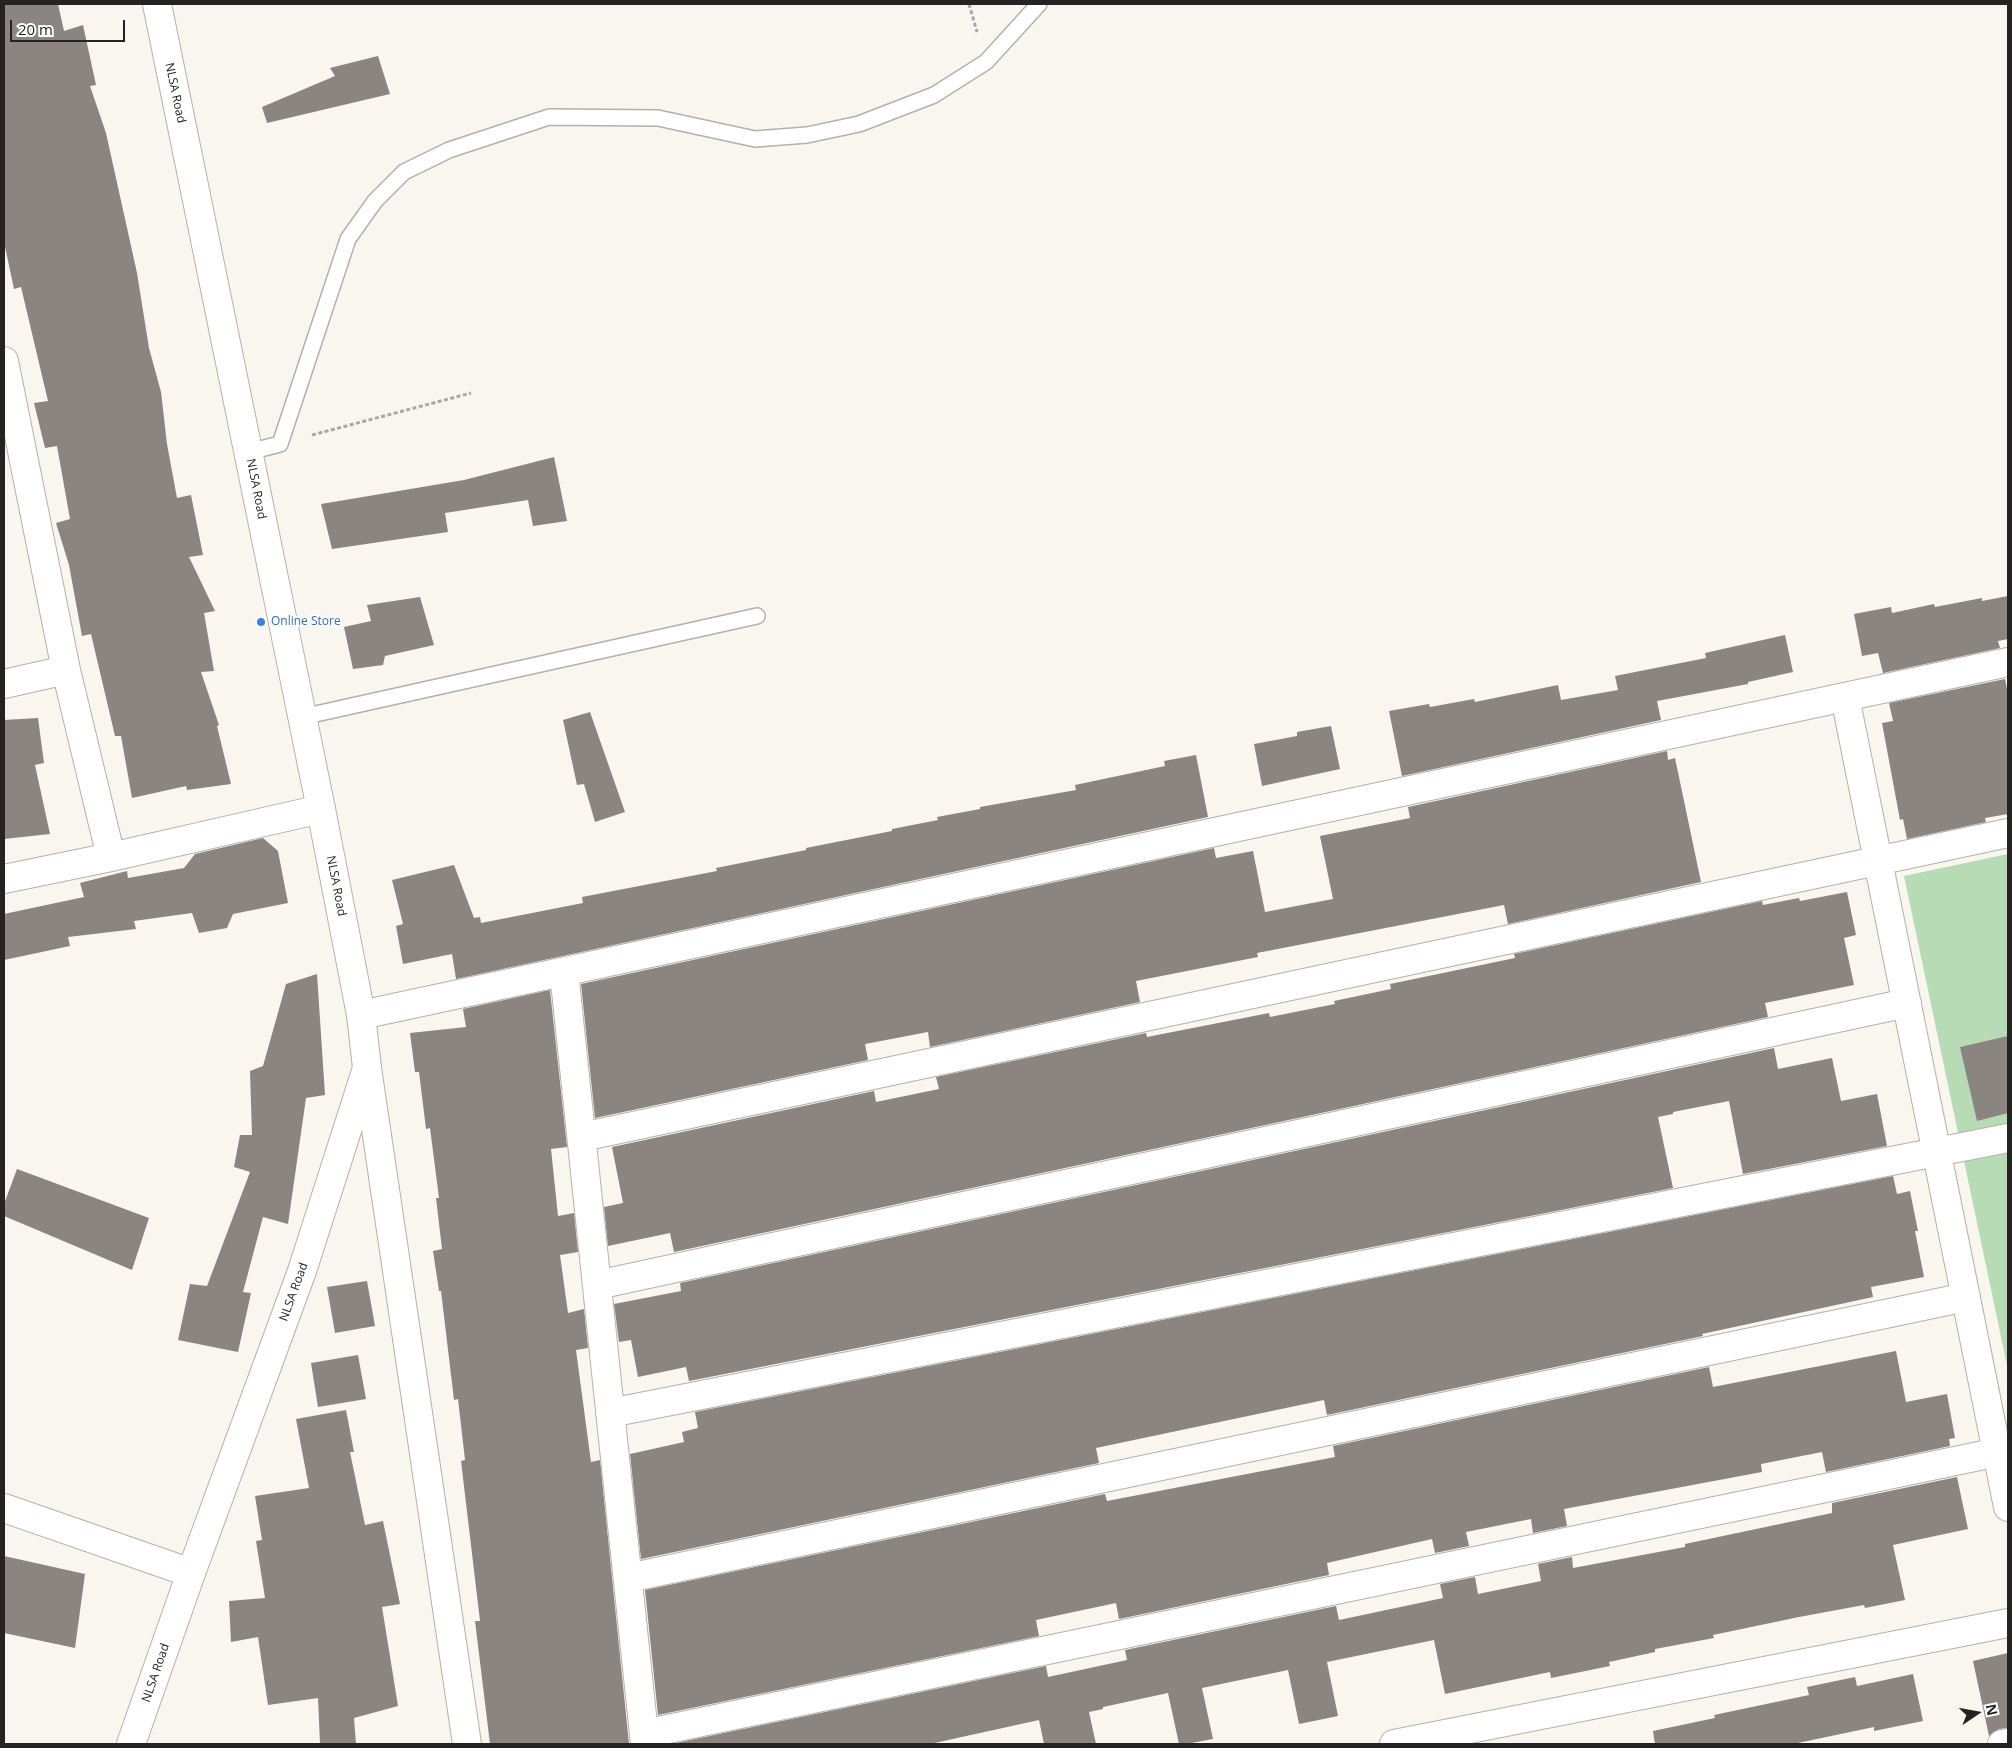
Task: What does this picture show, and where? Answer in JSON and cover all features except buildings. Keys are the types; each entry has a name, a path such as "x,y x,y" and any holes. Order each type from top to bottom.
{"street":[{"name":"NLSA Road","path":"131,1744 191,1572 302,1271 367,1068 361,1016 321,809 157,4"},
{"path":"4,361 66,670 111,857"},
{"path":"361,1016 2008,662"},
{"path":"4,684 66,670"},
{"path":"1845,697 1966,1297 2003,1451 2008,1508"},
{"path":"4,879 111,857 321,809"},
{"path":"582,1137 2008,833"},
{"path":"564,972 645,1739 2003,1451"},
{"path":"597,1285 1907,1003"},
{"path":"367,1068 467,1744"},
{"path":"610,1413 2008,1138"},
{"path":"628,1578 1966,1297"},
{"path":"4,1508 191,1572"},
{"path":"1394,1744 2008,1623"},
{"path":"2002,1744 2008,1743"}],"lane":[{"path":"249,452 280,444 348,239 375,201 404,172 450,150 549,117 658,118 755,139 807,135 859,124 934,95 986,62 1039,4"},
{"path":"302,717 756,616"}],"path":[{"path":"280,444 471,393"}],"green space":[{"path":"2008,854 2008,1370 1904,876"}],"place":[{"name":"Online Store","path":"261,622"}]}
